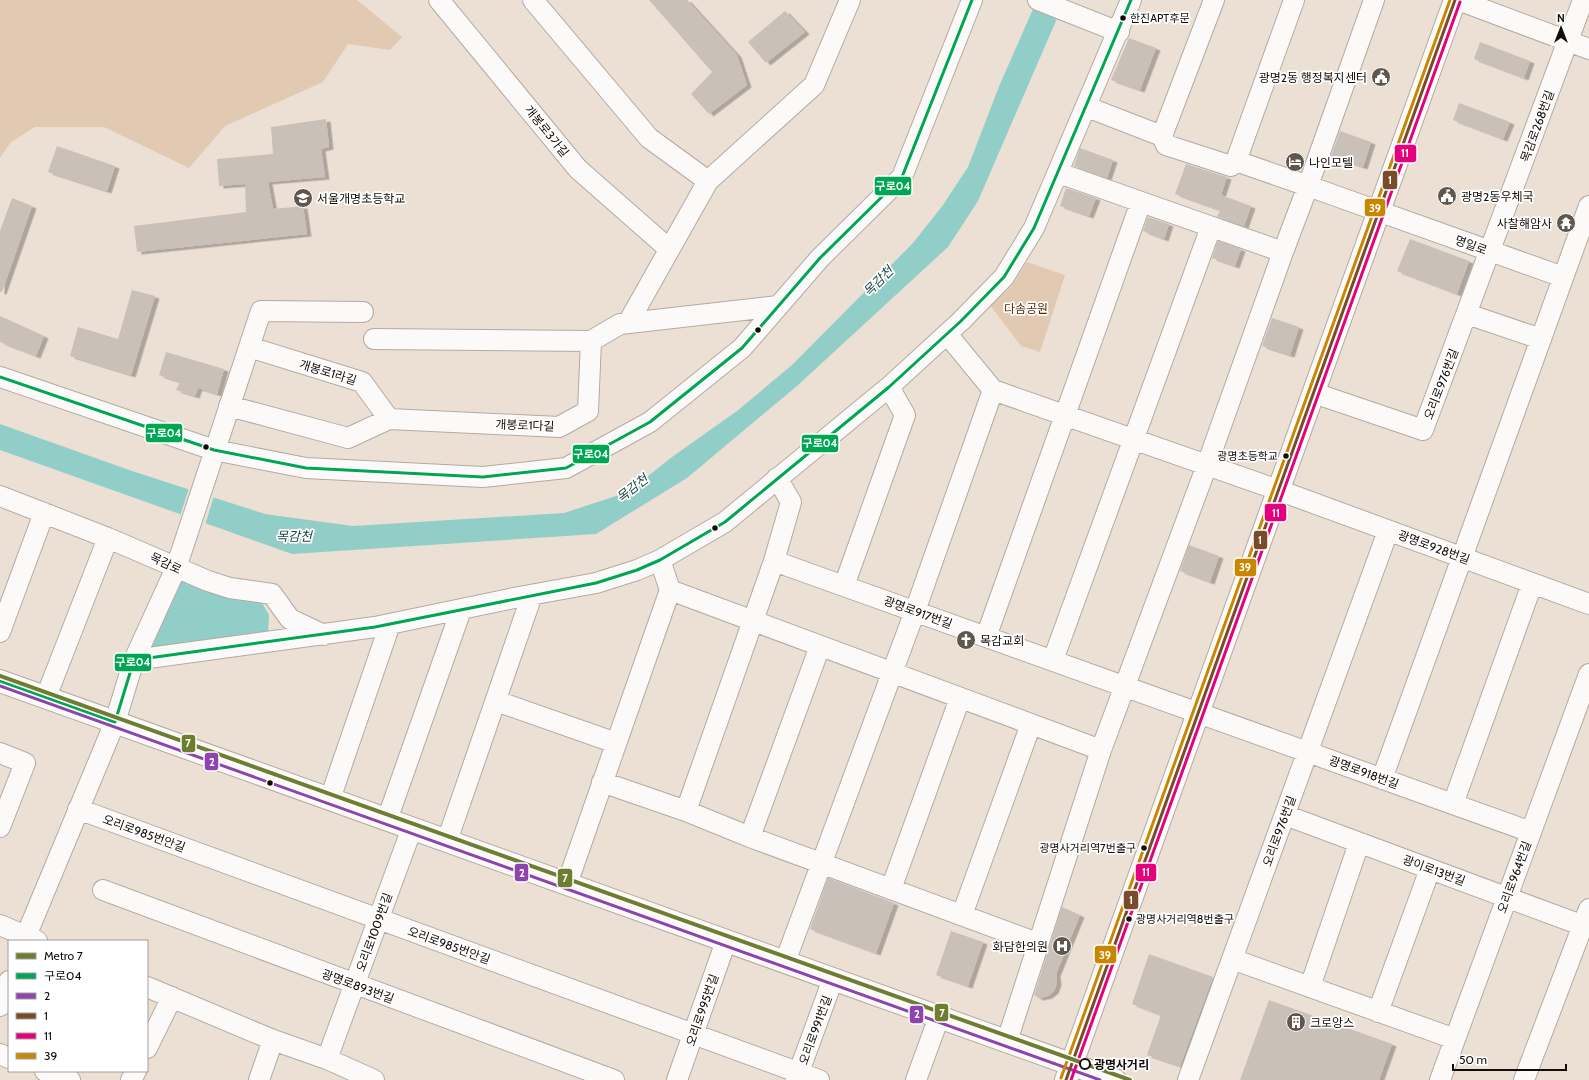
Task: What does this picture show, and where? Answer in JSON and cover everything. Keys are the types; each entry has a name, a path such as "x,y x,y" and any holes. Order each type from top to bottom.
{"main road":[{"path":"1069,1072 1278,490 1457,0"},
{"path":"0,681 1007,1041 1069,1072 1115,1080"}],"street":[{"name":"개봉로3가길","path":"439,0 578,168 669,249"},
{"path":"533,0 649,138 708,181"},
{"path":"628,323 708,181 814,85 850,0"},
{"path":"0,377 213,454 306,468 483,477 566,468 650,422 742,348 820,258 902,177 972,0"},
{"path":"1038,0 1112,30"},
{"path":"134,660 324,635 390,624 596,583 637,570 660,560 725,522 889,387 947,334 1004,277 1034,228 1087,107 1112,30 1132,0"},
{"path":"1214,0 1162,136 1166,145 1231,166 1236,161 1294,0"},
{"path":"1007,1041 1037,943 1101,750 1207,465 1374,0"},
{"path":"1457,0 1589,49"},
{"name":"목감로268번길","path":"1491,252 1583,0"},
{"path":"1087,107 1162,136"},
{"name":"명일로","path":"1236,161 1563,277"},
{"path":"1059,173 1283,252"},
{"path":"986,637 1141,202"},
{"path":"1382,779 1589,206"},
{"path":"1053,660 1135,440 1211,227"},
{"name":"오리로976번길","path":"1314,393 1423,430 1491,252"},
{"path":"374,339 591,341 620,324 778,306"},
{"path":"0,925 29,939 78,809 115,722 134,660 178,563 261,311 363,312"},
{"path":"1467,314 1541,339"},
{"path":"785,962 915,611 993,390 947,334"},
{"name":"개봉로1다길","path":"389,420 559,427 588,411 591,341"},
{"name":"개봉로1라길","path":"249,347 362,382 389,420"},
{"path":"844,586 905,415 889,387"},
{"name":"광명로928번길","path":"993,390 1278,490 1589,604"},
{"path":"229,406 348,438 389,420"},
{"path":"686,811 774,561 791,502 777,478"},
{"name":"목감로","path":"0,496 108,538 178,563 230,588 272,594 290,620 324,635"},
{"path":"0,632 44,513"},
{"name":"오리로976번길","path":"1188,1080 1388,531"},
{"path":"46,697 108,538"},
{"path":"567,884 670,590 660,560"},
{"name":"광명로917번길","path":"774,561 1198,712"},
{"path":"1456,795 1532,584"},
{"path":"670,590 1101,750"},
{"path":"447,841 532,595"},
{"path":"387,820 461,610"},
{"path":"330,799 390,624"},
{"path":"750,837 820,646"},
{"name":"오리로964번길","path":"1440,1080 1589,674"},
{"path":"891,889 960,698"},
{"path":"496,701 616,743"},
{"name":"광명로918번길","path":"1198,712 1382,779 1456,795 1531,832"},
{"path":"962,915 1031,724"},
{"path":"0,753 25,763 0,827"},
{"path":"602,782 686,811 750,837 1037,943"},
{"name":"오리로985번안길","path":"78,809 693,1034 798,1076 819,1080"},
{"name":"광이로13번길","path":"1285,815 1507,897 1587,921 1524,1080"},
{"name":"오리로1009번길","path":"327,1059 412,828"},
{"path":"1310,987 1359,843"},
{"path":"1378,1012 1430,869"},
{"name":"광명로893번길","path":"103,890 355,985 614,1080"},
{"name":"오리로995번길","path":"677,1080 726,941"},
{"path":"1232,959 1455,1039"},
{"name":"오리로991번길","path":"798,1076 833,979"},
{"path":"0,1006 8,984"},
{"path":"148,987 273,1040 327,1059 365,1078"},
{"path":"148,1046 172,997"},
{"path":"916,1080 939,1017"},
{"path":"259,1080 273,1040"},
{"path":"48,1072 70,1080"}],"green space":[{"path":"0,0 357,0 402,37 390,50 348,44 323,82 225,126 189,168 104,127 35,127 10,143 0,158"},
{"name":"다솜공원","path":"1027,262 1065,275 1040,352 1021,346 990,305 1011,287"}],"water":[{"name":"목감천","path":"1037,0 1065,0 978,201 948,247 797,386 687,478 596,534 292,554 0,450 0,424 132,471 265,514 353,526 564,513 628,492 672,457 737,411 792,365 913,243 943,205 968,167 1000,84"},
{"path":"179,577 259,598 269,615 268,635 143,651"}],"pier":[{"path":"189,488 214,496 205,525 180,516"}],"building":[{"path":"649,0 687,0 737,55 747,85 709,114 691,94 712,72"},
{"path":"785,11 805,32 766,63 748,42"},
{"path":"1129,38 1156,48 1140,90 1111,80"},
{"path":"1480,42 1530,61 1524,78 1474,59"},
{"path":"1459,103 1510,122 1503,139 1453,120"},
{"path":"326,119 329,147 321,149 325,177 268,182 273,209 303,206 307,234 137,252 134,226 246,212 245,184 219,186 217,159 273,154 271,127"},
{"path":"1340,131 1371,142 1363,167 1331,156"},
{"path":"57,146 115,166 107,191 48,172"},
{"path":"1080,148 1113,160 1107,178 1074,166"},
{"path":"1186,164 1227,177 1221,195 1251,206 1244,226 1217,217 1220,210 1175,194"},
{"path":"1066,188 1096,198 1089,216 1060,206"},
{"path":"12,198 32,206 2,292 0,292 0,231"},
{"path":"1148,217 1169,224 1164,239 1143,231"},
{"path":"1410,239 1469,261 1457,294 1397,271"},
{"path":"1218,241 1241,249 1235,266 1212,258"},
{"path":"132,290 155,296 131,375 70,356 78,327 118,339"},
{"path":"0,316 44,336 36,356 0,342"},
{"path":"1272,318 1299,327 1290,355 1262,346"},
{"path":"166,352 224,369 217,394 198,388 195,396 176,390 180,382 159,375"},
{"path":"1189,545 1219,556 1210,582 1180,571"},
{"path":"828,878 894,903 876,953 810,929"},
{"path":"1062,907 1080,915 1056,974 1057,983 1054,991 1048,996 1039,998 1034,995"},
{"path":"951,931 983,942 968,986 936,975"},
{"path":"1149,954 1213,977 1180,1066 1147,1055 1161,1015 1132,1004"},
{"name":"크로앙스","path":"1269,1000 1392,1044 1379,1080 1240,1080"}],"metro line":[{"name":"7","path":"0,676 1130,1080"}],"transit line":[{"name":"구로04","path":"0,377 214,450 306,468 483,477 566,468 650,422 742,348 820,258 902,177 972,0"},
{"name":"구로04","path":"0,681 115,722 134,660 375,627 596,583 637,570 660,560 725,522 889,387 961,321 1004,277 1034,228 1131,0"},
{"name":"39","path":"1061,1078 1450,0"},
{"name":"1","path":"1066,1080 1455,0"},
{"name":"11","path":"1071,1080 1460,2"},
{"name":"2","path":"0,686 1100,1080"}],"place":[{"name":"한진APT후문","path":"1123,18"},
{"name":"광명2동 행정복지센터","path":"1381,77"},
{"name":"나인모텔","path":"1295,162"},
{"name":"광명2동우체국","path":"1447,196"},
{"name":"서울개명초등학교","path":"303,198"},
{"name":"사찰해암사","path":"1566,223"},
{"name":"광명초등학교","path":"1286,456"},
{"name":"목감교회","path":"966,640"},
{"name":"광명사거리역7번출구","path":"1144,848"},
{"name":"광명사거리역8번출구","path":"1129,919"},
{"name":"화담한의원","path":"1062,946"},
{"name":"크로앙스","path":"1296,1022"},
{"name":"광명사거리","path":"1085,1064"}]}
